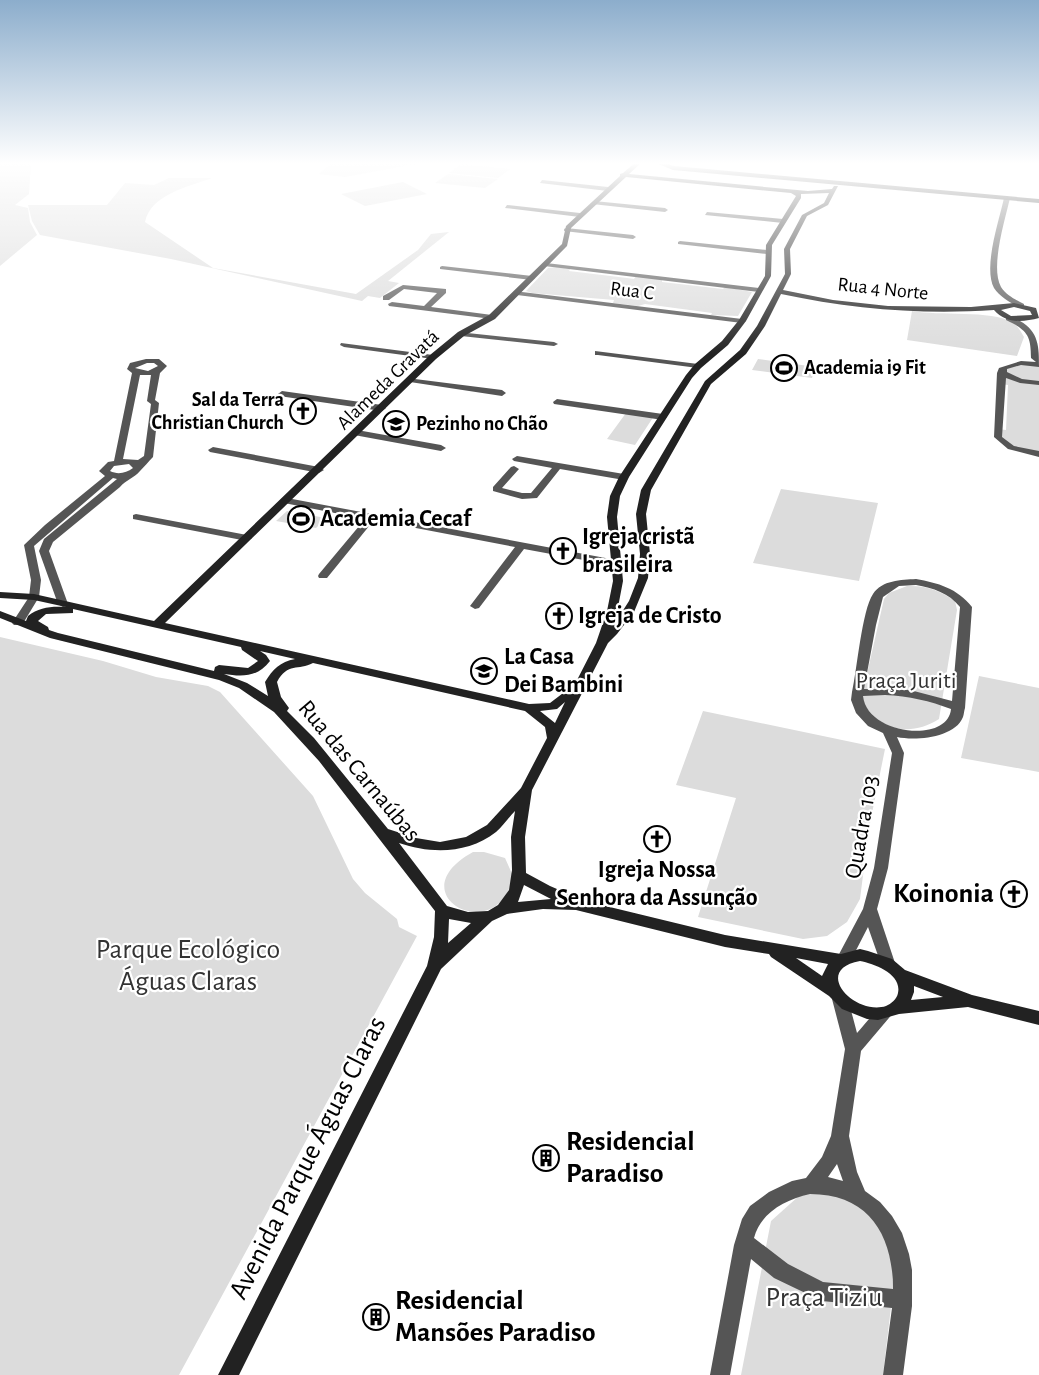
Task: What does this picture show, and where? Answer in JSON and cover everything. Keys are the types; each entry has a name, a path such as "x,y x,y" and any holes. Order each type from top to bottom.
{"street":[{"name":"Alameda Gravatá","path":"157,624 287,501 433,357 461,334 492,317 517,293 565,245 566,230 570,226"},
{"path":"602,643 620,623 640,587 645,556 641,517 642,499 663,417 698,366 725,344 742,321 770,269 767,252 780,226"},
{"path":"383,832 414,843 440,847 470,842 492,828 526,790 602,643 613,611 618,581 612,517 615,496 624,477 654,453 708,383 746,348 789,271 786,250 800,226"},
{"path":"1001,226 994,282 1003,294 1036,312 1037,315 1028,327"},
{"path":"566,230 633,237"},
{"path":"775,235 793,237"},
{"path":"680,243 767,252"},
{"path":"546,265 759,290"},
{"path":"442,268 532,278"},
{"path":"426,308 443,291 403,287 389,301 426,308 492,317"},
{"name":"Rua C","path":"517,293 742,321"},
{"name":"Rua 4 Norte","path":"777,294 893,308 961,311 1007,317 1037,315"},
{"path":"1003,294 997,312 1028,327 1035,341 1036,362 1013,364 1003,368 998,437 1018,451 1039,454"},
{"name":"Rua 4 Norte","path":"961,311 1025,307"},
{"path":"461,334 554,345"},
{"path":"344,345 433,357"},
{"path":"598,353 698,366"},
{"path":"63,604 44,551 48,541 125,476 136,471 138,465 148,457 155,403 151,400 156,372 136,373 118,462"},
{"path":"1001,373 1020,381 1039,383"},
{"path":"411,380 502,393"},
{"path":"282,394 382,408"},
{"path":"557,402 663,417"},
{"path":"357,433 441,448"},
{"path":"213,450 319,470"},
{"path":"125,476 110,476 104,471 118,462 129,461 138,465"},
{"path":"558,466 534,496 529,497 496,489 515,464 558,466 624,477"},
{"path":"18,623 34,597 36,580 29,545 110,476"},
{"path":"287,501 616,563"},
{"path":"136,517 247,538"},
{"path":"323,576 372,517"},
{"path":"475,606 522,545"},
{"path":"916,582 948,591 959,598 966,607 959,708 928,695 913,692 858,693 878,595 896,583 916,582"},
{"name":"Rua das Carnaúbas","path":"0,595 34,597 103,614 230,639 529,708 553,706 582,683"},
{"path":"72,641 37,626 32,622 32,618 36,614 49,610 103,614"},
{"name":"Rua das Carnaúbas","path":"0,614 18,623 72,641 170,661 225,677 263,698 295,725 383,832 442,910"},
{"path":"170,661 244,673 262,665 262,657 230,639"},
{"path":"295,725 275,698 271,682 276,673 294,661 342,665"},
{"name":"Quadra 103","path":"858,693 857,700 865,716 888,731 914,736 942,730 953,724 959,708"},
{"name":"Rua das Carnaúbas","path":"529,708 551,726 554,738"},
{"name":"Quadra 103","path":"843,959 870,909 881,868 898,753 888,731"},
{"name":"Quadra 103","path":"898,753 914,736"},
{"path":"502,909 515,894 519,875 518,835 526,790"},
{"path":"519,875 581,906 725,941 773,951 843,959 860,955 871,956 887,963 900,974 970,1001 1039,1018"},
{"path":"502,909 543,904 581,906"},
{"name":"Avenida Parque Águas Claras","path":"435,966 463,938 502,909"},
{"name":"Quadra 103","path":"870,909 887,963"},
{"path":"442,910 456,916 486,919"},
{"name":"Avenida Parque Águas Claras","path":"228,1375 435,966 442,937 442,910"},
{"path":"773,951 862,1012 970,1001"},
{"path":"813,1183 829,1162 840,1136 853,1048 837,995 830,981 830,972 843,959"},
{"path":"853,1048 903,1001 906,993 905,983 900,974"},
{"path":"840,1136 848,1172 858,1195"},
{"path":"720,1375 744,1242 752,1219 762,1206 788,1190 813,1183 834,1186 858,1195 875,1211 895,1239 901,1261 902,1300 893,1375"},
{"path":"744,1242 781,1271 822,1291 902,1300"}],"green space":[{"path":"0,226 32,226 37,235 0,266"},
{"path":"35,226 151,226 213,268 356,294 418,250 431,234 449,232 388,281 399,283 380,298 368,296 362,301 171,259 40,235"},
{"path":"548,268 570,269 569,271 634,279 636,276 662,279 662,282 723,289 725,287 752,292 738,316 711,315 712,313 645,304 638,306 613,303 614,300 526,291"},
{"path":"912,311 1003,318 1012,322 1024,337 1017,356 907,340"},
{"name":"Academia i9 Fit","path":"758,359 816,367 812,378 752,370"},
{"path":"1029,363 1039,365 1039,454 1018,451 1001,441 997,429 1006,430 1008,385 1001,384 1003,368"},
{"path":"626,413 654,416 635,445 607,439"},
{"path":"781,489 878,503 859,581 753,563"},
{"name":"Academia Cecaf","path":"287,511 326,518 316,528 276,521"},
{"name":"Praça Juriti","path":"907,586 920,586 938,591 955,601 957,610 939,719 928,725 906,729 886,724 868,710 861,700 884,599 889,593"},
{"name":"Parque Ecológico Águas Claras","path":"0,637 103,661 156,677 208,686 220,692 313,796 353,879 365,893 397,919 399,927 417,936 179,1375 0,1375"},
{"path":"979,676 1039,688 1039,772 961,758"},
{"path":"703,711 885,749 869,828 860,899 847,922 827,936 803,939 698,917 736,798 676,785"},
{"path":"473,852 484,852 505,858 513,876 504,898 490,909 474,912 458,908 448,898 444,884 452,868"},
{"name":"Praça Tiziu","path":"834,1190 869,1208 890,1236 893,1290 883,1375 741,1375 771,1221 800,1195"}],"place":[{"name":"Academia i9 Fit","path":"784,368"},
{"name":"Sal da Terra Christian Church","path":"303,411"},
{"name":"Pezinho no Chão","path":"396,424"},
{"name":"Academia Cecaf","path":"301,519"},
{"name":"Igreja cristã brasileira","path":"563,551"},
{"name":"Igreja de Cristo","path":"559,616"},
{"name":"La Casa Dei Bambini","path":"484,671"},
{"name":"Igreja Nossa Senhora da Assunção","path":"657,839"},
{"name":"Koinonia","path":"1014,894"},
{"name":"Residencial Paradiso","path":"546,1158"},
{"name":"Residencial Mansões Paradiso","path":"376,1317"}]}
